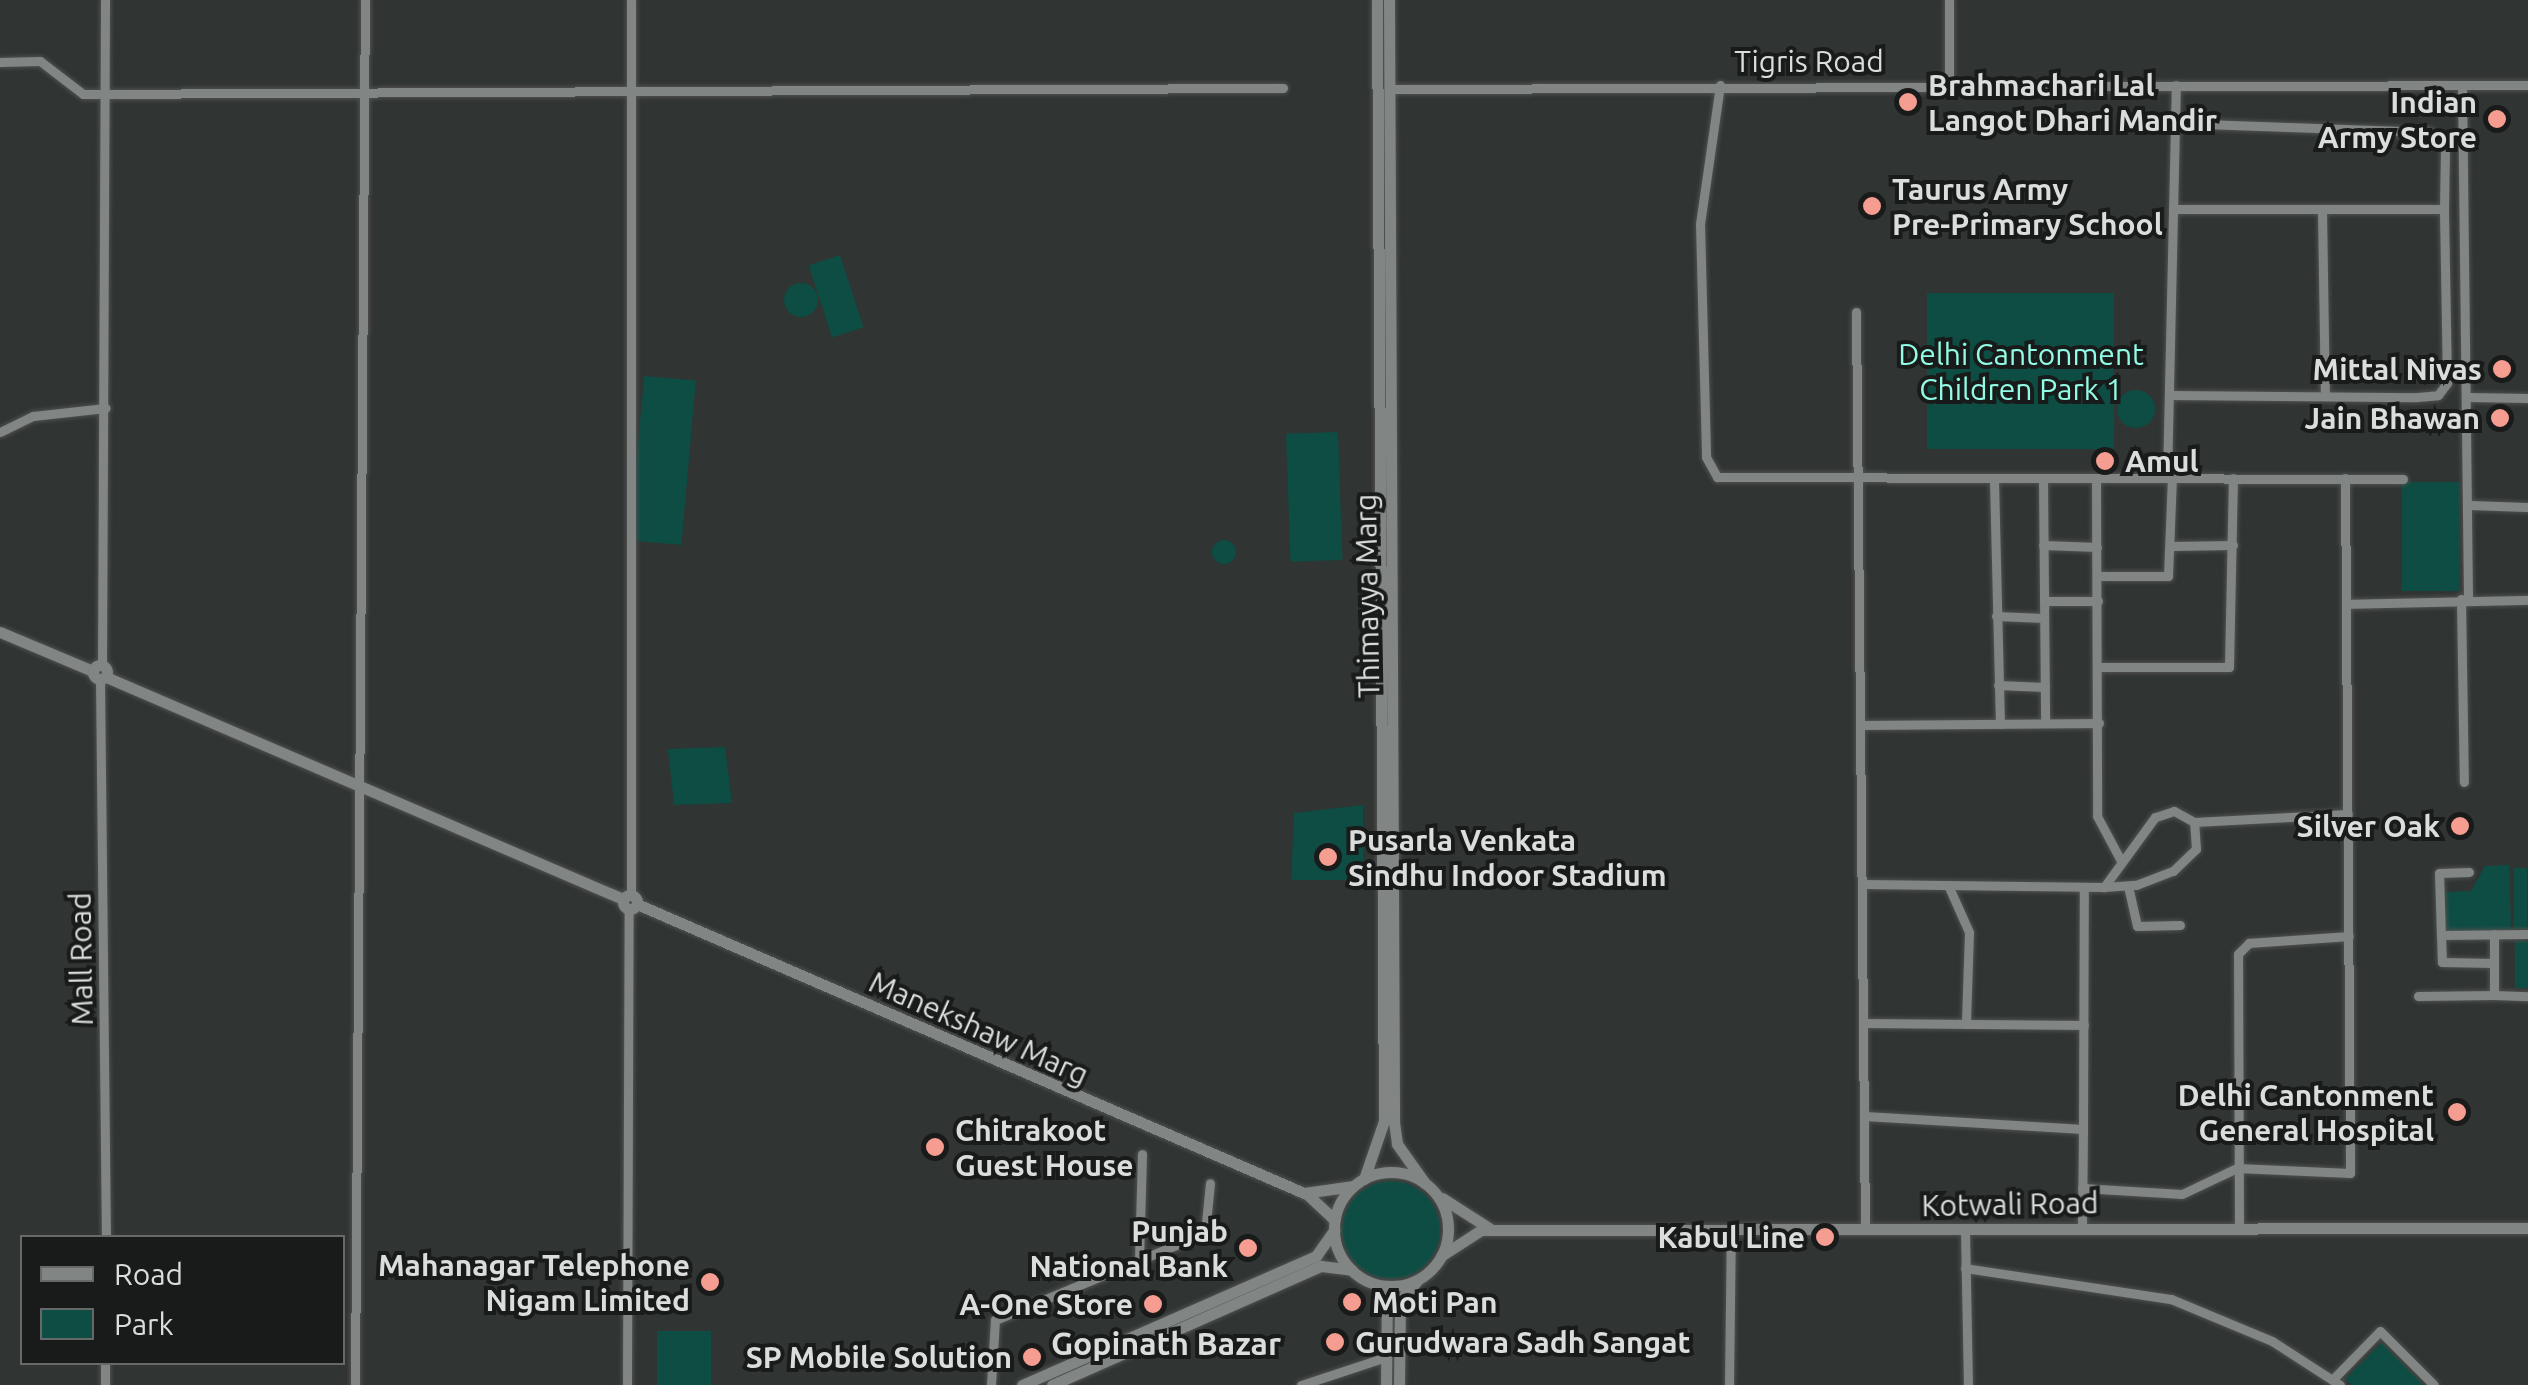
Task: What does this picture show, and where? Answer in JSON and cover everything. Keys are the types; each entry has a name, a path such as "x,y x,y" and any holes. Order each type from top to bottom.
{"street":[{"name":"Mall Road","path":"105,0 106,408 100,673 106,1235"},
{"path":"355,1385 365,0"},
{"path":"627,1385 630,0"},
{"name":"Thimayya Marg","path":"1359,1182 1384,1121 1389,603 1377,0"},
{"name":"Thimayya Marg","path":"1389,0 1394,1122 1397,1144 1429,1186"},
{"path":"1948,0 1948,86"},
{"path":"0,62 28,56 72,93 1283,88"},
{"path":"2098,576 2165,578 2172,546 2170,395 2176,85"},
{"path":"2462,85 2468,397 2464,782"},
{"name":"Tigris Road","path":"1389,89 2528,85"},
{"path":"1720,86 1700,224 1709,468 1728,480 2404,479"},
{"path":"2170,395 2444,392 2445,147 2430,132 2175,123"},
{"path":"2173,209 2444,209"},
{"path":"2322,211 2325,396"},
{"path":"1856,312 1864,725 1866,1230"},
{"path":"2468,397 2528,398"},
{"path":"0,432 33,416 106,408"},
{"path":"2096,478 2098,816 2120,858"},
{"path":"2100,667 2229,667 2233,478"},
{"path":"2082,1188 2182,1194 2237,1168 2350,1174 2345,478"},
{"path":"2043,479 2046,723"},
{"path":"1994,480 2000,724"},
{"path":"2468,506 2528,507"},
{"path":"2043,545 2097,547"},
{"path":"2172,546 2233,545"},
{"path":"2346,604 2528,600"},
{"path":"2044,602 2098,601"},
{"path":"1996,616 2044,618"},
{"name":"Manekshaw Marg","path":"0,632 361,783 1304,1193 1335,1225"},
{"path":"1998,685 2045,687"},
{"path":"1864,725 2099,723"},
{"path":"2104,888 2120,858 2166,810 2194,822 2348,814"},
{"path":"1864,884 2128,886 2184,862 2199,837 2194,822"},
{"path":"2468,872 2439,873 2442,962 2494,963"},
{"path":"1948,885 1969,932 1966,1024"},
{"path":"2128,886 2137,926 2180,925"},
{"path":"2082,1226 2084,887"},
{"path":"2494,934 2494,996"},
{"path":"2441,936 2528,934"},
{"path":"2239,1229 2238,954 2248,943 2348,936"},
{"path":"2418,996 2528,996"},
{"path":"1864,1023 2084,1025"},
{"path":"1865,1116 2083,1129"},
{"path":"1139,1261 1142,1154"},
{"path":"1304,1193 1394,1172 1429,1186 1492,1230"},
{"path":"1052,1385 1318,1261 1359,1182"},
{"path":"991,1385 995,1320 1205,1233 1210,1183"},
{"path":"1429,1186 1448,1222 1442,1256"},
{"path":"1335,1225 1352,1270"},
{"name":"Kotwali Road","path":"1492,1230 2528,1228"},
{"path":"1399,1385 1400,1300 1465,1236 1492,1230"},
{"path":"1729,1385 1731,1230"},
{"path":"1965,1230 1968,1385"},
{"path":"1022,1385 1318,1261 1352,1270 1387,1286 1420,1278"},
{"path":"1965,1268 2171,1299 2337,1382 2380,1330 2434,1385"},
{"path":"1386,1385 1387,1286"},
{"path":"1301,1385 1366,1357 1386,1358"}],"green space":[{"path":"840,255 863,327 832,337 809,265"},
{"path":"801,283 813,288 818,300 813,312 801,317 789,312 784,300 789,288"},
{"name":"Delhi Cantonment Children Park 1","path":"1927,293 2114,293 2114,449 1927,449"},
{"path":"644,376 696,381 681,545 630,540"},
{"path":"2136,390 2150,395 2155,409 2150,423 2136,428 2122,423 2117,409 2122,395"},
{"path":"1338,432 1342,560 1290,562 1286,434"},
{"path":"2402,482 2460,482 2460,591 2402,591"},
{"path":"1224,540 1233,543 1233,561 1224,564 1215,561 1212,552 1215,543"},
{"path":"725,747 732,803 674,805 668,749"},
{"name":"Pusarla Venkata Sindhu Indoor Stadium","path":"1363,805 1363,880 1291,880 1294,813"},
{"path":"2509,865 2511,931 2445,933 2444,892 2471,891 2485,866"},
{"path":"2514,868 2527,868 2527,929 2514,929"},
{"path":"2515,941 2528,941 2528,988 2515,988"},
{"path":"1391,1181 1410,1185 1426,1195 1436,1211 1440,1230 1436,1249 1426,1265 1410,1275 1391,1279 1372,1275 1356,1265 1346,1249 1342,1230 1346,1211 1356,1195 1372,1185"},
{"path":"657,1331 711,1331 711,1385 657,1385"},
{"path":"2381,1343 2424,1385 2351,1385 2345,1379"}],"place":[{"name":"Brahmachari Lal Langot Dhari Mandir","path":"1908,102"},
{"name":"Indian Army Store","path":"2497,119"},
{"name":"Taurus Army Pre-Primary School","path":"1872,206"},
{"name":"Mittal Nivas","path":"2502,369"},
{"name":"Jain Bhawan","path":"2500,418"},
{"name":"Amul","path":"2105,461"},
{"name":"Silver Oak","path":"2460,826"},
{"name":"Pusarla Venkata Sindhu Indoor Stadium","path":"1328,857"},
{"name":"Delhi Cantonment General Hospital","path":"2457,1112"},
{"name":"Chitrakoot Guest House","path":"935,1147"},
{"name":"Kabul Line","path":"1825,1237"},
{"name":"Punjab National Bank","path":"1248,1248"},
{"name":"Mahanagar Telephone Nigam Limited","path":"710,1282"},
{"name":"Moti Pan","path":"1352,1302"},
{"name":"A-One Store","path":"1153,1304"},
{"name":"Gurudwara Sadh Sangat","path":"1335,1342"},
{"name":"SP Mobile Solution","path":"1032,1357"}],"district":[{"name":"Gopinath Bazar","path":"1166,1343"}]}
